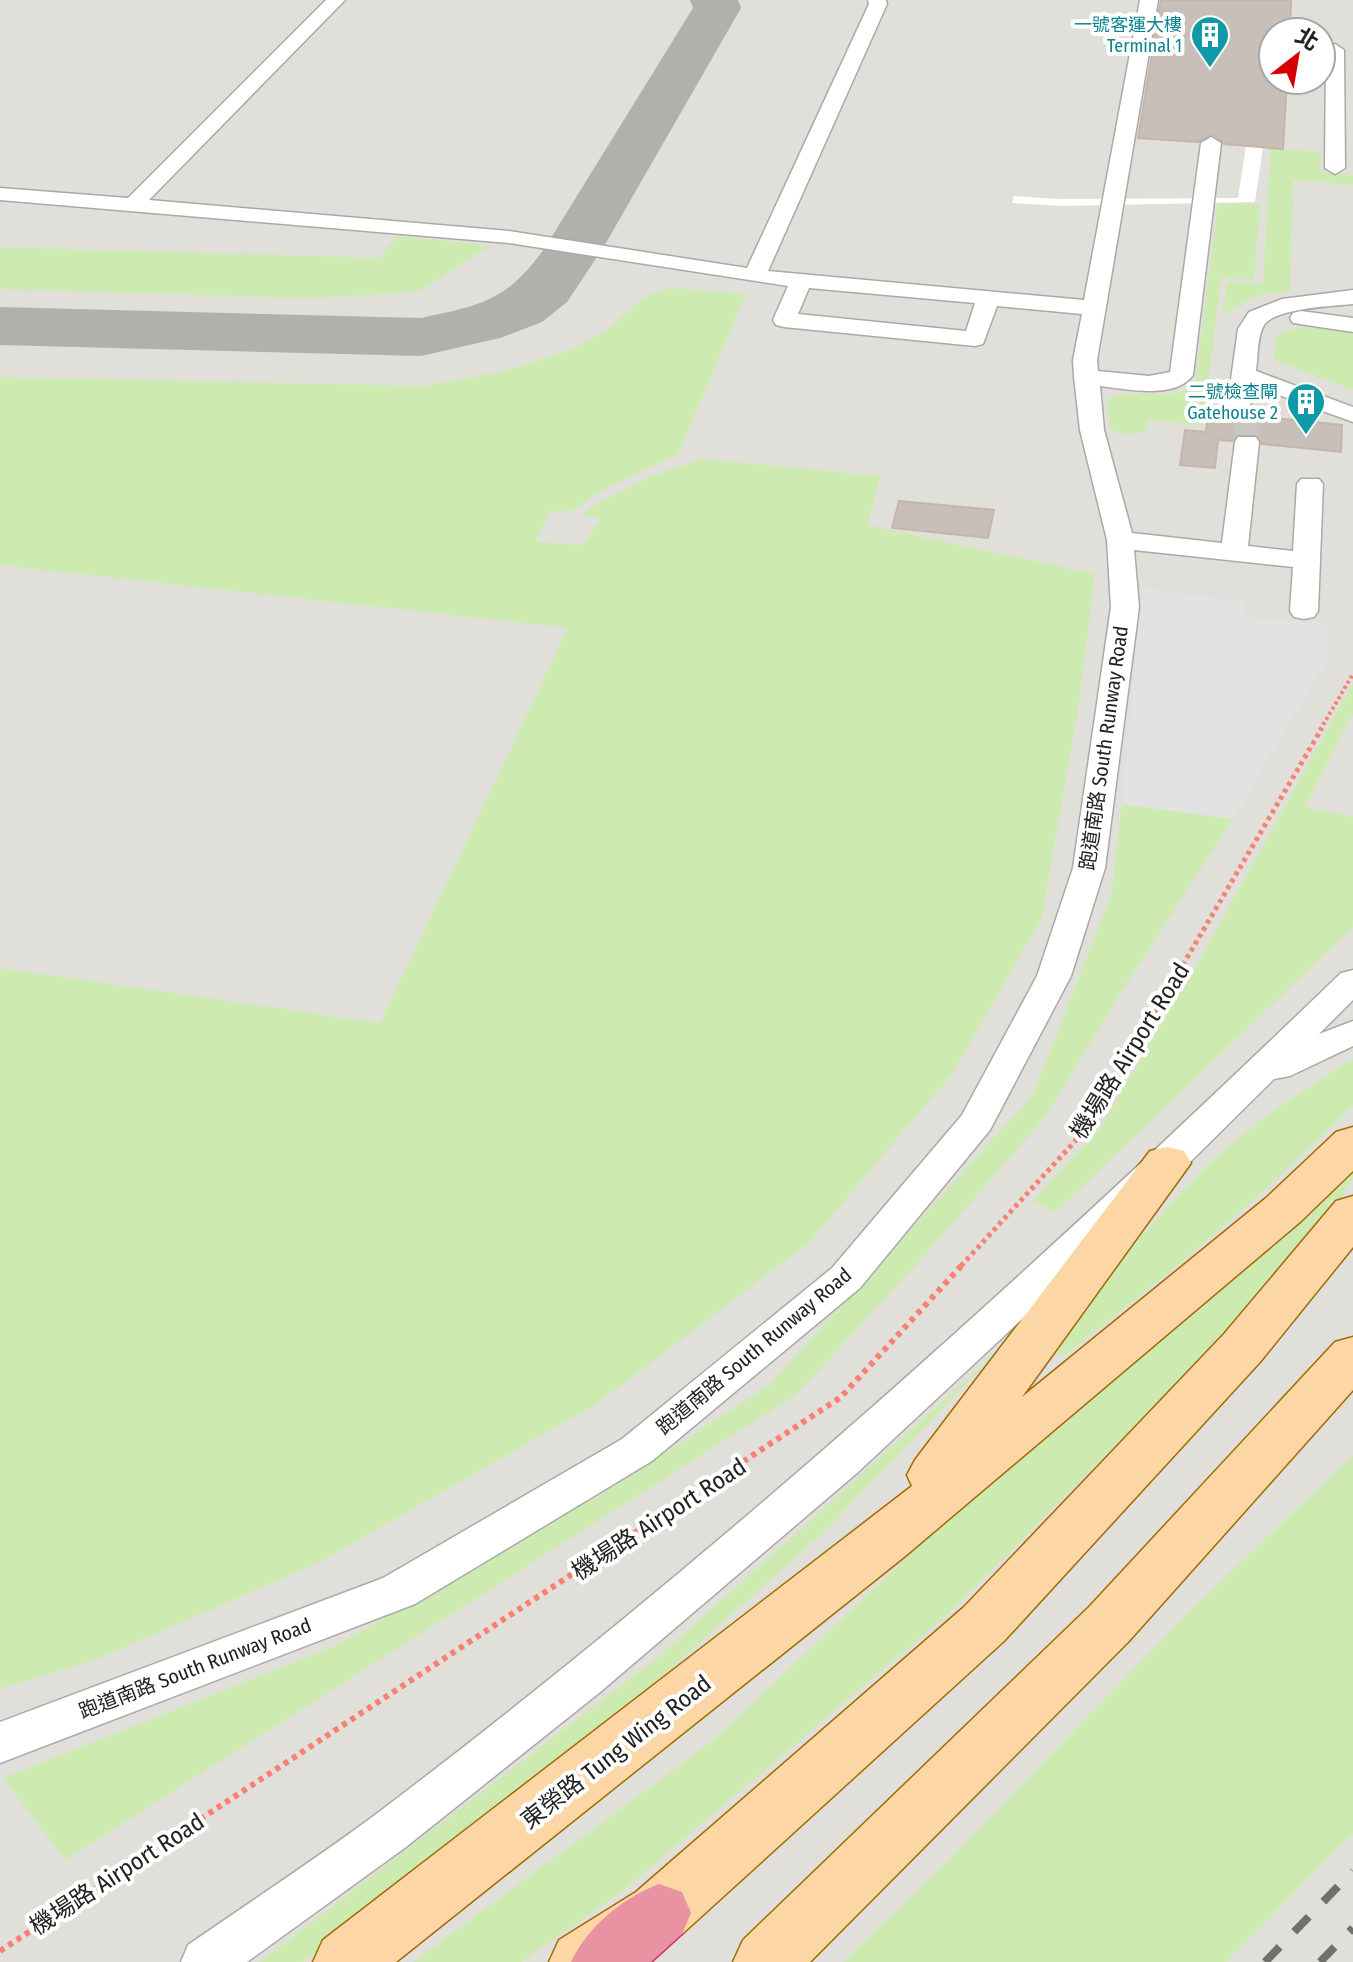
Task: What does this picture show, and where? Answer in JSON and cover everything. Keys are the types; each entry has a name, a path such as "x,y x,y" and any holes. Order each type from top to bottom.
{"highway":[{"path":"604,1962 659,1913"}],"main road":[{"path":"884,1541 1283,1210 1353,1143"},
{"path":"884,1541 1167,1163"},
{"path":"582,1962 659,1913 984,1624 1242,1348 1353,1213"},
{"path":"766,1962 1109,1624 1353,1356"},
{"name":"東榮路 Tung Wing Road","path":"346,1962 884,1541"}],"street":[{"path":"133,205 336,0"},
{"path":"754,276 878,4 877,0"},
{"name":"跑道南路 South Runway Road","path":"0,1743 399,1591 637,1450 846,1278 977,1121 1054,976 1089,868 1125,607 1120,540 1092,430 1085,360 1149,0"},
{"path":"1335,168 1344,111 1337,64"},
{"path":"1086,377 1161,384 1175,381 1181,375 1211,143"},
{"path":"0,194 509,237 754,276 1095,308"},
{"path":"801,281 784,320 975,339 988,298"},
{"path":"1239,410 1250,329 1257,317 1282,306 1353,297"},
{"path":"1250,329 1294,319 1353,325"},
{"path":"1244,368 1353,403"},
{"path":"1244,368 1353,415"},
{"path":"1224,552 1237,442"},
{"path":"1304,611 1310,484"},
{"path":"1120,540 1306,560"},
{"path":"206,1962 389,1832 583,1679 842,1461 1167,1163 1353,981"},
{"path":"1255,1078 1353,1032"}],"path":[{"name":"機場路 Airport Road","path":"0,1951 841,1397 1087,1128 1353,674"}],"shaded area":[{"path":"0,0 1353,0 1353,1962 0,1962"},
{"path":"1142,588 1243,602 1242,616 1328,624 1327,660 1233,819 1122,804"}],"green space":[{"path":"1271,148 1321,152 1320,172 1353,175 1353,185 1293,180 1290,291 1253,297 1223,315 1227,282 1263,284"},
{"path":"1218,204 1260,204 1254,280 1221,278 1203,426 1149,420 1146,432 1130,435 1111,430 1106,400 1128,394 1174,393 1195,384"},
{"path":"397,236 490,245 424,289 398,294 302,298 0,289 0,247 379,258"},
{"path":"669,288 746,294 678,454 601,491 572,511 550,511 535,542 583,545 601,519 583,515 595,504 649,477 702,459 880,476 868,525 1095,574 1079,701 1042,918 952,1074 809,1243 595,1405 320,1562 100,1658 0,1689 0,968 380,1023 568,628 0,565 0,377 424,386 504,371 568,351 606,331 644,297"},
{"path":"1296,328 1326,328 1353,334 1353,390 1274,360 1276,335"},
{"path":"1353,683 1353,713 1305,807 1353,817 1353,927 1055,1213 1033,1200 1100,1128 1201,957"},
{"path":"1122,804 1233,819 1046,1116 927,1253 796,1395 65,1860 3,1778 335,1646 617,1485 769,1385 1033,1095 1111,895"},
{"path":"1353,1059 1353,1105 1320,1139 1215,1233 1106,1323 1069,1352 1062,1355 1054,1351 1052,1345 1126,1255 1205,1168 1276,1109"},
{"path":"1353,1163 1353,1178 1330,1218 1248,1311 947,1615 623,1891 521,1962 413,1962 710,1743 1075,1400"},
{"path":"993,1356 821,1535 530,1794 303,1962 260,1962 657,1658"},
{"path":"1353,1455 1353,1833 1226,1962 843,1962 948,1861 1188,1613"}],"pier":[{"path":"1246,146 1263,147 1255,202 1062,206 1012,203 1014,196 1058,199 1238,198"}],"building":[{"name":"一號客運大樓 Terminal 1","path":"1161,0 1291,0 1290,16 1257,16 1257,96 1286,96 1283,149 1224,144 1213,134 1198,142 1138,138"},
{"path":"1208,411 1217,412 1222,422 1240,422 1246,415 1342,425 1341,452 1262,444 1256,434 1238,434 1232,441 1218,440 1215,468 1180,465 1185,430 1206,432"},
{"path":"899,501 994,510 988,538 892,528"}],"taxiway":[{"path":"0,326 421,337 478,325 520,309 546,289 574,248 717,8 714,0"}],"tunnel":[{"path":"1247,442 1248,415"}],"railway":[{"path":"1265,1962 1353,1871"},
{"path":"1320,1962 1353,1928"}],"place":[{"name":"一號客運大樓 Terminal 1","path":"1210,69"},
{"name":"二號檢查閘 Gatehouse 2","path":"1306,436"}]}
